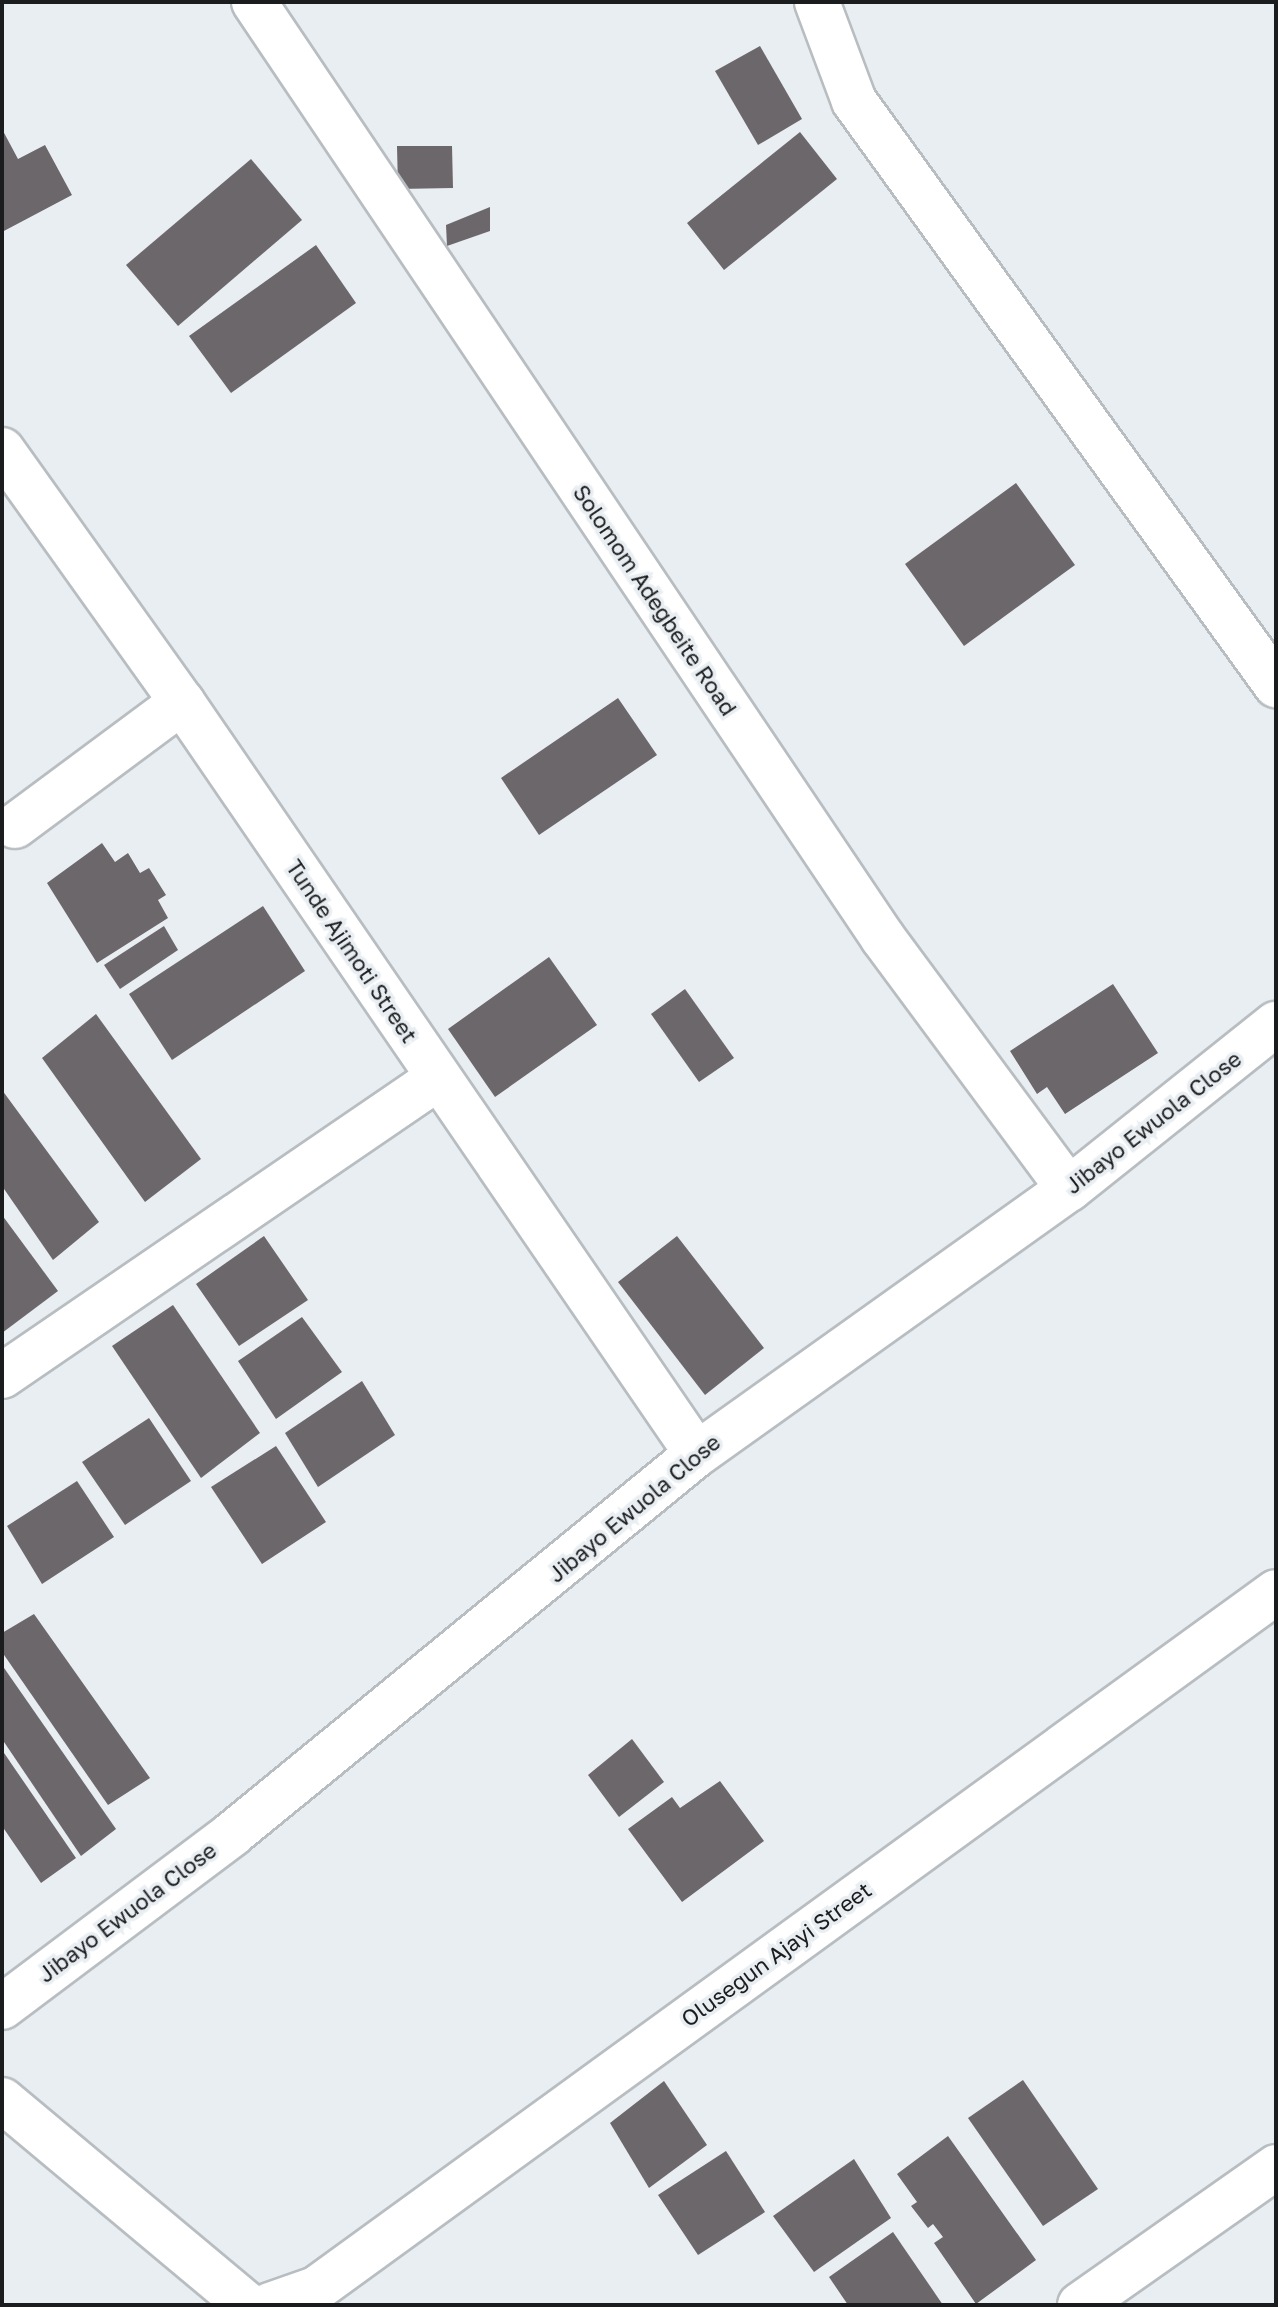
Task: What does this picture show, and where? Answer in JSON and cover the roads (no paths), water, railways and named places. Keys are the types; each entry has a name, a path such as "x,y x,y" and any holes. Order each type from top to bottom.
{"street":[{"name":"Solomom Adegbeite Road","path":"254,2 883,938 1069,1189"},
{"path":"817,2 854,101 1276,685"},
{"name":"Tunde Ajimoti Street","path":"2,450 182,702 697,1454"},
{"path":"15,826 182,702"},
{"name":"Jibayo Ewuola Close","path":"2,2007 232,1834 697,1454 1069,1189 1276,1024"},
{"path":"2,1376 438,1078"},
{"name":"Olusegun Ajayi Street","path":"272,2304 316,2289 1276,1592"},
{"path":"2,2100 272,2304"},
{"path":"1080,2305 1276,2167"}]}
